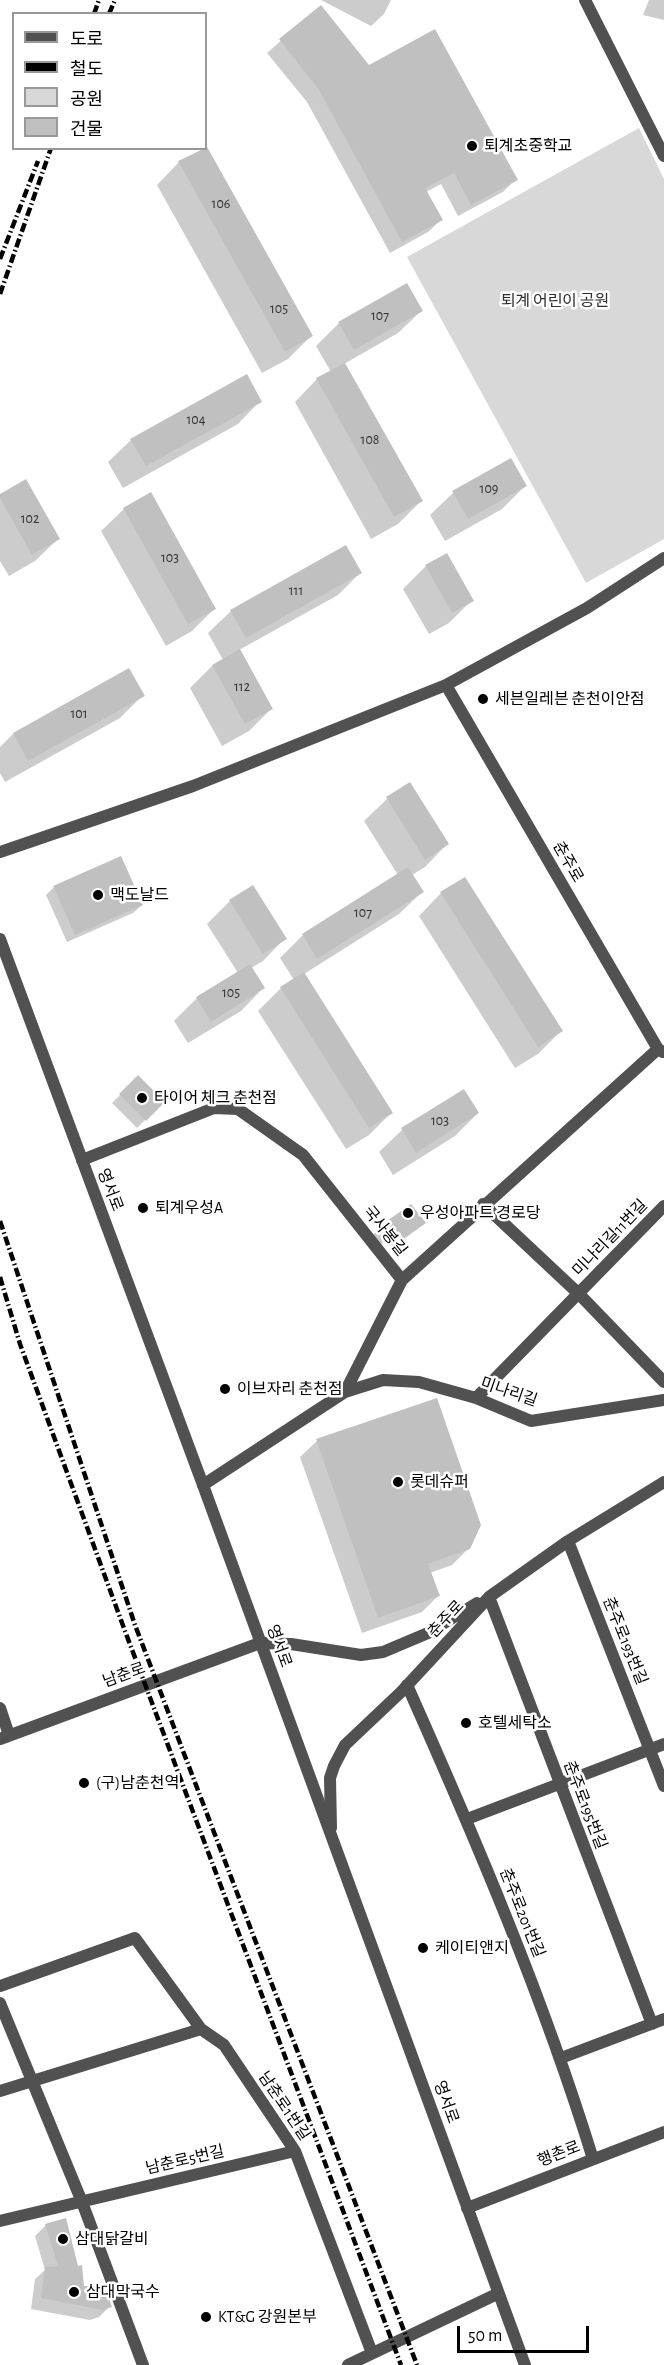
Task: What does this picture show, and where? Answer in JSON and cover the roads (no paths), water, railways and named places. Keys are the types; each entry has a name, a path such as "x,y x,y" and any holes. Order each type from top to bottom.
{"street":[{"path":"585,0 664,156"},
{"path":"0,852 193,786 446,685 587,608 664,558"},
{"name":"춘주로","path":"446,685 661,1051"},
{"name":"영서로","path":"0,939 203,1485 497,2294 525,2365"},
{"name":"국사봉길","path":"82,1160 214,1108 238,1109 303,1155 402,1280 483,1204 661,1051"},
{"name":"미나리길11번길","path":"483,1204 579,1294 664,1382"},
{"name":"미나리길11번길","path":"476,1398 664,1206"},
{"name":"미나리길","path":"345,1392 402,1280"},
{"name":"미나리길","path":"203,1485 345,1392 383,1380 419,1382 476,1398 531,1421 664,1400"},
{"name":"춘주로","path":"331,1836 328,1797 333,1766 345,1745 407,1685 489,1597 568,1541 664,1482"},
{"name":"춘주로193번길","path":"568,1541 664,1786"},
{"path":"260,1643 291,1644 361,1655 383,1652 428,1633 489,1597"},
{"name":"춘주로195번길","path":"489,1597 559,1784 658,2022"},
{"name":"남춘로","path":"4,1737 260,1643"},
{"name":"춘주로201번길","path":"407,1685 467,1819 561,2058 593,2159"},
{"path":"0,1708 4,1737"},
{"path":"467,1819 664,1744"},
{"name":"남춘로1번길","path":"0,1986 135,1938 201,2029 224,2045 295,2151 372,2353"},
{"path":"0,2002 34,2080 143,2365"},
{"path":"561,2058 658,2022"},
{"path":"0,2091 201,2029"},
{"name":"행촌로","path":"467,2208 664,2133"},
{"name":"남춘로5번길","path":"0,2221 295,2151"},
{"path":"348,2365 497,2294"}],"railway":[{"path":"95,12 99,0"},
{"path":"110,12 115,0"},
{"path":"0,294 50,150"},
{"path":"0,259 38,161"},
{"path":"0,1221 135,1625 417,2365"},
{"path":"0,1277 20,1344 125,1631 401,2365"}],"place":[{"name":"퇴계초중학교","path":"472,146"},
{"name":"세븐일레븐 춘천이안점","path":"483,699"},
{"name":"맥도날드","path":"98,895"},
{"name":"타이어 체크 춘천점","path":"142,1098"},
{"name":"퇴계우성A","path":"143,1208"},
{"name":"우성아파트 경로당","path":"408,1213"},
{"name":"이브자리 춘천점","path":"225,1389"},
{"name":"롯데슈퍼","path":"398,1482"},
{"name":"호텔세탁소","path":"466,1723"},
{"name":"(구)남춘천역","path":"84,1783"},
{"name":"케이티앤지","path":"423,1948"},
{"name":"삼대닭갈비","path":"63,2239"},
{"name":"삼대막국수","path":"74,2292"},
{"name":"KT&G 강원본부","path":"206,2317"}],"park label":[{"name":"퇴계 어린이 공원","path":"555,301"}]}
